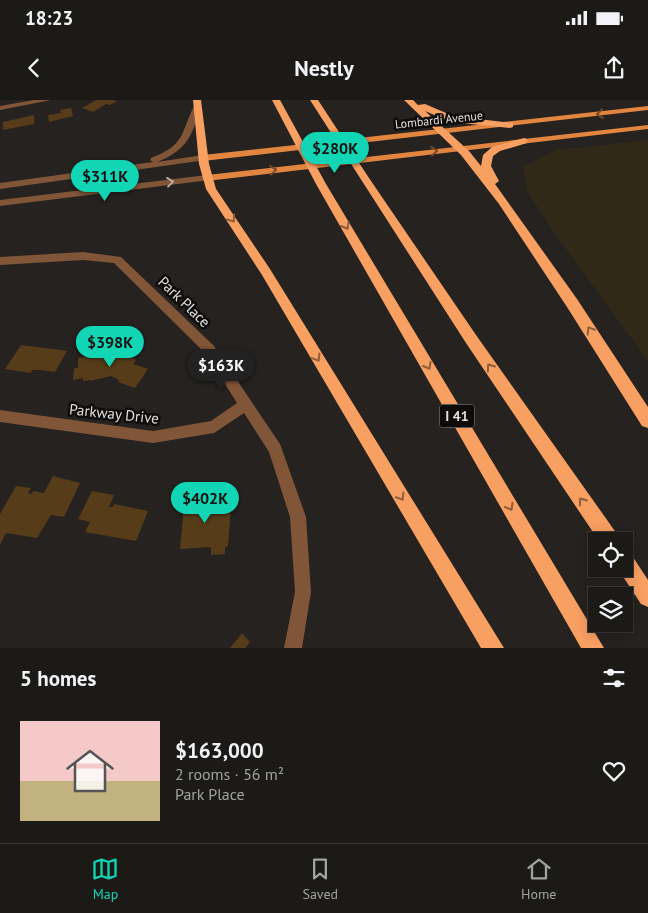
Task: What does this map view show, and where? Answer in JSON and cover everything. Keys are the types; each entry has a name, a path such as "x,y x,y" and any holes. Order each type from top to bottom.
{"highway":[{"name":"I 41","path":"276,100 321,184 593,648"},
{"path":"314,100 470,339 604,532"},
{"path":"408,100 460,148 503,201 648,421"},
{"path":"414,100 433,112 452,119 510,125"},
{"path":"197,104 207,178 218,200 261,264 493,648"},
{"path":"503,201 487,168 486,157 496,149 524,141"},
{"path":"633,575 648,597"}],"main road":[{"name":"Lombardi Avenue","path":"203,158 648,108"},
{"path":"207,178 648,127"}],"street":[{"path":"0,108 47,100"},
{"path":"128,167 156,160 176,149 188,136 197,104"},
{"path":"0,185 203,158"},
{"path":"0,203 207,178"},
{"name":"Park Place","path":"0,261 83,256 117,260 210,350 275,449 298,517 303,592 292,648"},
{"name":"Parkway Drive","path":"0,416 153,437 214,427 246,404"}],"shaded area":[{"path":"648,140 648,361 555,234 527,191 523,167 556,150"}],"building":[{"path":"96,100 117,101 110,105 106,104 93,112 82,108"},
{"path":"71,108 73,116 49,122 48,115 61,113 60,110"},
{"path":"34,115 34,124 3,130 3,122"},
{"path":"21,345 67,351 55,372 32,370 31,373 5,369"},
{"path":"121,348 132,352 129,357 136,360 133,364 148,369 135,388 118,382 119,380 111,376 90,381 83,381 83,378 73,380 74,368 78,368 78,358 106,354 106,350"},
{"path":"53,476 80,483 64,517 51,515 37,538 6,533 0,545 0,514 16,486 31,488 28,493 32,494 33,491 44,493"},
{"path":"92,491 114,495 109,507 113,507 114,504 148,511 136,541 85,532 90,522 78,519"},
{"path":"209,493 208,501 218,500 218,505 231,505 228,546 225,547 225,554 211,555 211,547 180,549 185,495"},
{"path":"242,633 250,642 245,648 230,648"}]}
